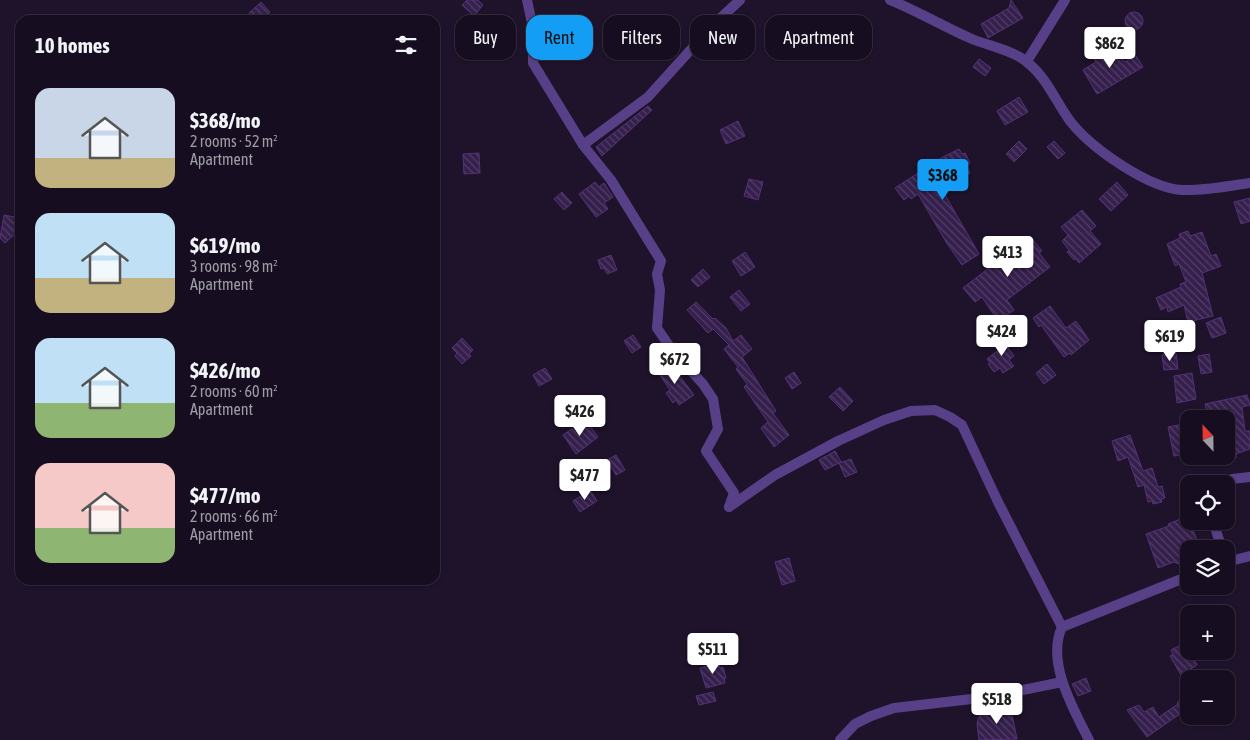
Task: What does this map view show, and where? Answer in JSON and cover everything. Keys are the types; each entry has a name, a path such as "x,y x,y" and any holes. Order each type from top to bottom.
{"street":[{"path":"527,0 533,28 533,63 583,144 611,180 661,261 657,274 660,290 657,328 672,350 703,384 713,399 718,429 706,451 734,493 730,507 775,475 838,441 884,420 911,411 935,410 950,416 962,425 998,502 1062,627"},
{"path":"583,144 648,97 713,25 740,0"},
{"path":"890,0 971,38 1027,61 1044,79 1071,122 1084,137 1123,166 1166,188 1193,189 1250,183"},
{"path":"1027,61 1065,0"},
{"path":"1235,479 1250,477"},
{"path":"1235,559 1250,556"},
{"path":"1089,740 1062,682 1057,652 1058,636 1062,627 1180,580"},
{"path":"840,740 855,724 894,708 989,698 1062,682"}],"building":[{"path":"467,0 478,0 483,5 473,15 462,5"},
{"path":"1011,0 1023,18 988,38 981,24 1009,8"},
{"path":"261,2 270,12 267,15 251,15 249,13"},
{"path":"1134,12 1140,15 1143,21 1140,27 1134,30 1128,27 1125,21 1128,15"},
{"path":"1104,46 1108,54 1116,49 1124,62 1136,56 1143,67 1097,94 1083,70 1096,62 1092,56"},
{"path":"979,59 991,68 985,76 973,67"},
{"path":"1019,97 1028,112 1005,125 997,111"},
{"path":"648,106 652,110 602,156 596,147"},
{"path":"738,121 745,136 726,144 720,130"},
{"path":"1019,141 1027,149 1014,162 1006,154"},
{"path":"1054,141 1065,153 1058,159 1047,147"},
{"path":"959,149 962,154 965,153 970,163 966,165 970,173 941,188 979,254 962,265 918,194 911,199 909,196 904,200 895,188 941,158"},
{"path":"479,153 480,173 464,174 463,154"},
{"path":"749,179 763,182 758,200 744,196"},
{"path":"595,182 599,187 604,183 613,197 604,203 608,209 596,217 579,194"},
{"path":"1117,182 1128,195 1111,211 1099,199"},
{"path":"562,192 572,203 564,210 554,199"},
{"path":"1250,198 1250,221 1241,224 1234,202"},
{"path":"1082,210 1096,226 1090,231 1101,244 1079,263 1067,252 1069,250 1062,241 1068,235 1061,227"},
{"path":"4,215 15,217 15,234 5,243 0,238"},
{"path":"1188,231 1190,236 1202,232 1211,256 1216,254 1221,266 1202,273 1213,316 1188,322 1184,305 1168,312 1167,307 1161,310 1156,298 1181,287 1180,284 1186,282 1179,264 1175,266 1167,244 1180,238 1179,234"},
{"path":"1030,236 1042,251 1039,253 1050,267 1007,300 1014,310 998,321 982,297 975,302 963,288"},
{"path":"745,252 755,267 741,276 732,261"},
{"path":"611,255 617,270 607,274 604,268 601,269 598,260"},
{"path":"703,269 710,277 698,287 691,280"},
{"path":"739,290 750,304 741,311 730,297"},
{"path":"696,302 713,319 715,318 726,328 733,341 741,335 752,349 742,357 776,411 773,413 789,435 774,447 761,428 768,422 744,387 747,384 736,369 738,367 724,349 729,345 713,329 708,333 687,310"},
{"path":"1050,306 1066,328 1076,321 1089,340 1071,355 1070,353 1064,357 1041,325 1039,327 1033,318"},
{"path":"1221,317 1226,333 1212,338 1206,323"},
{"path":"633,335 641,347 632,353 624,341"},
{"path":"1007,336 1014,343 1008,348 1014,356 1009,360 1014,366 1003,373 1000,368 994,372 987,359 1001,348 998,344"},
{"path":"462,338 473,350 469,354 471,356 462,364 455,356 457,353 452,348"},
{"path":"1176,353 1178,369 1164,370 1162,355"},
{"path":"1209,354 1212,372 1201,374 1198,356"},
{"path":"670,363 694,395 679,405 676,400 673,403 666,393 670,390 658,372"},
{"path":"1047,364 1056,375 1044,384 1036,373"},
{"path":"545,368 552,379 539,386 533,375"},
{"path":"794,372 801,383 792,389 785,378"},
{"path":"1192,373 1196,399 1177,403 1174,376"},
{"path":"840,387 853,401 843,411 829,397"},
{"path":"1247,395 1250,405 1242,407 1245,431 1250,431 1250,449 1236,454 1235,458 1235,410 1206,410 1205,404"},
{"path":"587,422 598,437 576,454 563,435 580,423 582,425"},
{"path":"1180,425 1180,455 1174,456 1168,427"},
{"path":"1130,435 1143,471 1152,468 1158,487 1162,486 1165,498 1161,499 1162,502 1153,504 1152,501 1148,502 1144,485 1138,487 1128,457 1118,461 1112,441"},
{"path":"835,451 841,462 825,470 819,460"},
{"path":"616,455 625,470 616,475 607,460"},
{"path":"851,459 857,472 845,477 839,463"},
{"path":"590,490 597,501 580,512 573,501"},
{"path":"1180,519 1180,530 1193,530 1197,540 1180,540 1180,564 1174,562 1158,568 1146,534 1169,526 1168,524"},
{"path":"789,558 795,581 782,585 775,562"},
{"path":"1180,646 1180,660 1194,660 1197,665 1189,670 1180,670 1180,673 1170,656 1173,654 1171,650"},
{"path":"700,647 705,660 694,664 689,650"},
{"path":"719,663 720,668 723,667 726,678 724,678 725,683 706,688 700,668"},
{"path":"1086,678 1091,691 1078,696 1072,684"},
{"path":"713,692 716,701 699,705 696,696"},
{"path":"1180,700 1180,714 1147,737 1127,710 1139,705 1144,712 1153,707 1159,717"},
{"path":"1010,705 1017,739 979,740 977,724 980,715 986,715 986,710"}]}
